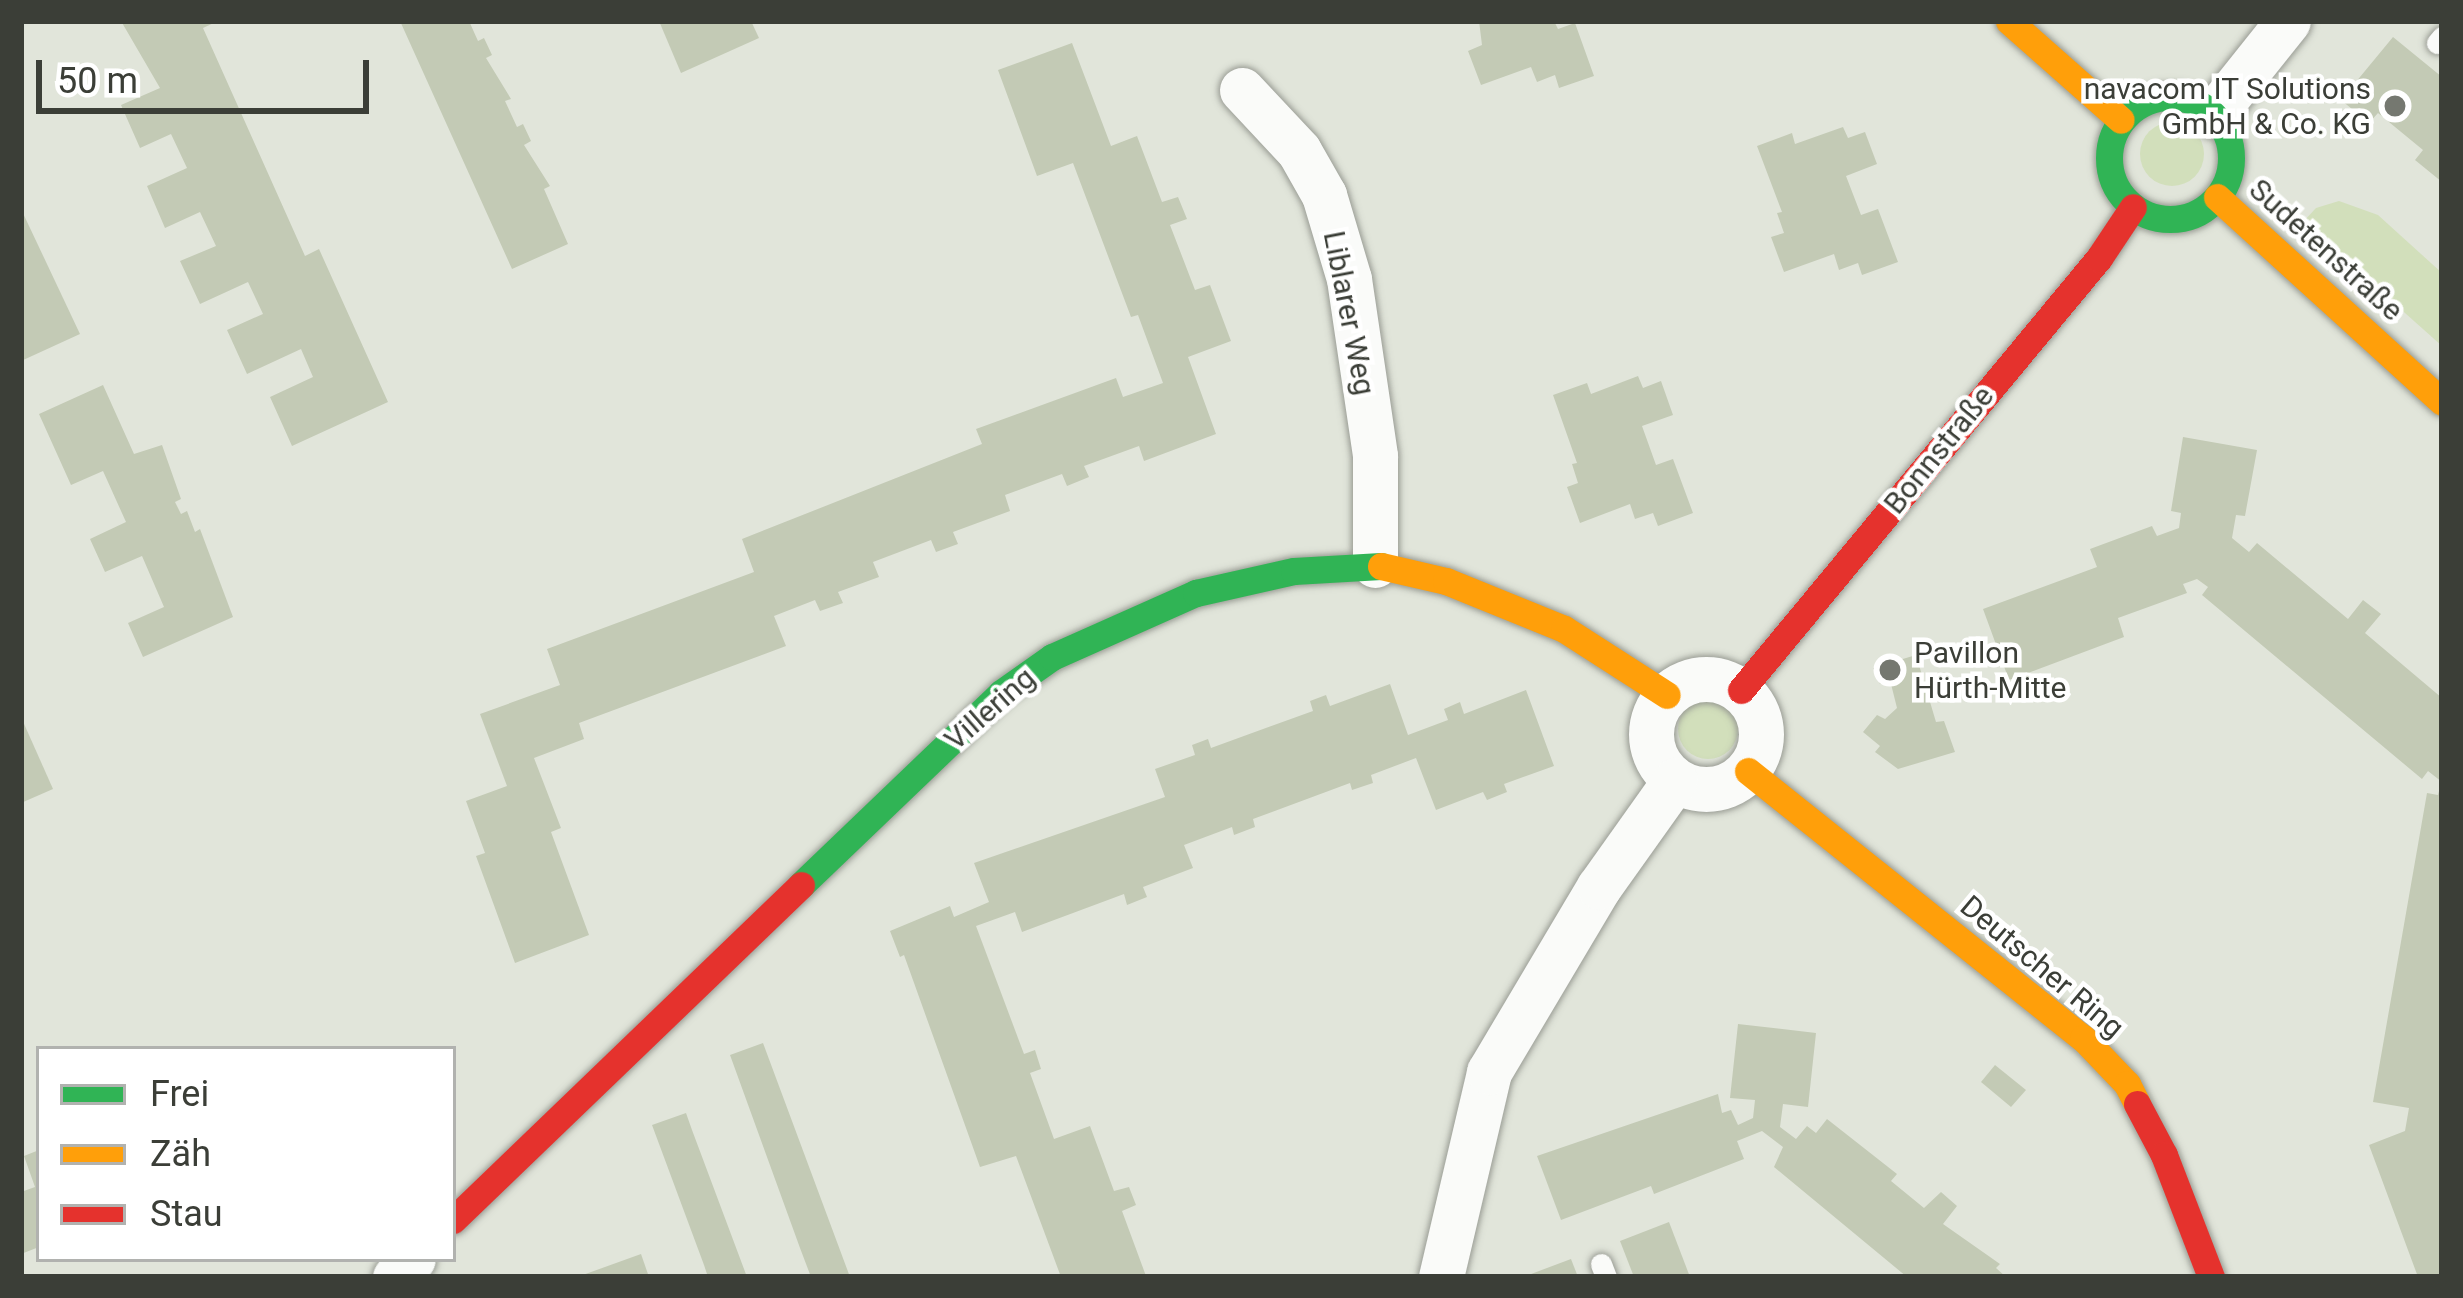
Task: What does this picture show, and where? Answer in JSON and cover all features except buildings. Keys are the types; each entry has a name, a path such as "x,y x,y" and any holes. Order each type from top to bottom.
{"street":[{"path":"2009,21 2121,120"},
{"path":"2213,115 2288,21"},
{"name":"Liblarer Weg","path":"1242,90 1307,166 1324,196 1349,279 1375,456 1375,565"},
{"path":"2166,96 2192,100 2213,115 2224,129 2231,165 2217,197 2192,216 2176,219 2133,207 2110,176 2112,137 2121,120 2141,103 2166,96"},
{"name":"Sudetenstraße","path":"2217,197 2442,402"},
{"name":"Bonnstraße","path":"1741,690 2099,258 2133,207"},
{"name":"Villering","path":"456,1217 1001,693 1052,657 1196,593 1294,571 1375,565 1446,581 1564,628 1667,694"},
{"path":"1703,679 1741,690 1761,726 1760,747 1748,771 1708,790 1675,780 1659,763 1651,740 1654,716 1667,694 1703,679"},
{"name":"Deutscher Ring","path":"1748,771 2083,1038 2126,1084 2164,1155 2211,1277"},
{"path":"1441,1277 1489,1072 1598,887 1675,780"}],"green space":[{"path":"2172,122 2195,131 2204,154 2195,177 2172,186 2149,177 2140,154 2149,131"},
{"path":"2339,201 2378,215 2442,273 2442,346 2303,222 2316,208"},
{"path":"1708,699 1729,708 1738,729 1729,750 1708,759 1687,750 1678,729 1687,708"}],"traffic: fast":[{"path":"2170,97 2193,101 2213,115 2227,135 2231,158 2227,181 2213,201 2193,215 2170,219 2147,215 2127,201 2113,181 2109,158 2113,135 2127,115 2147,101 2170,97"},
{"path":"801,885 1001,693 1052,657 1196,593 1294,571 1381,566"}],"traffic: slow":[{"path":"2009,21 2121,120"},
{"path":"2217,197 2442,402"},
{"path":"1381,566 1446,581 1564,629 1667,695"},
{"path":"1748,771 2083,1038 2127,1084 2137,1104"}],"traffic: jam":[{"path":"1741,690 2099,258 2133,207"},
{"path":"456,1217 801,885"},
{"path":"2137,1104 2164,1155 2211,1277"}],"place":[{"name":"navacom IT Solutions GmbH & Co. KG","path":"2395,106"},
{"name":"Pavillon Hürth-Mitte","path":"1890,670"}]}
